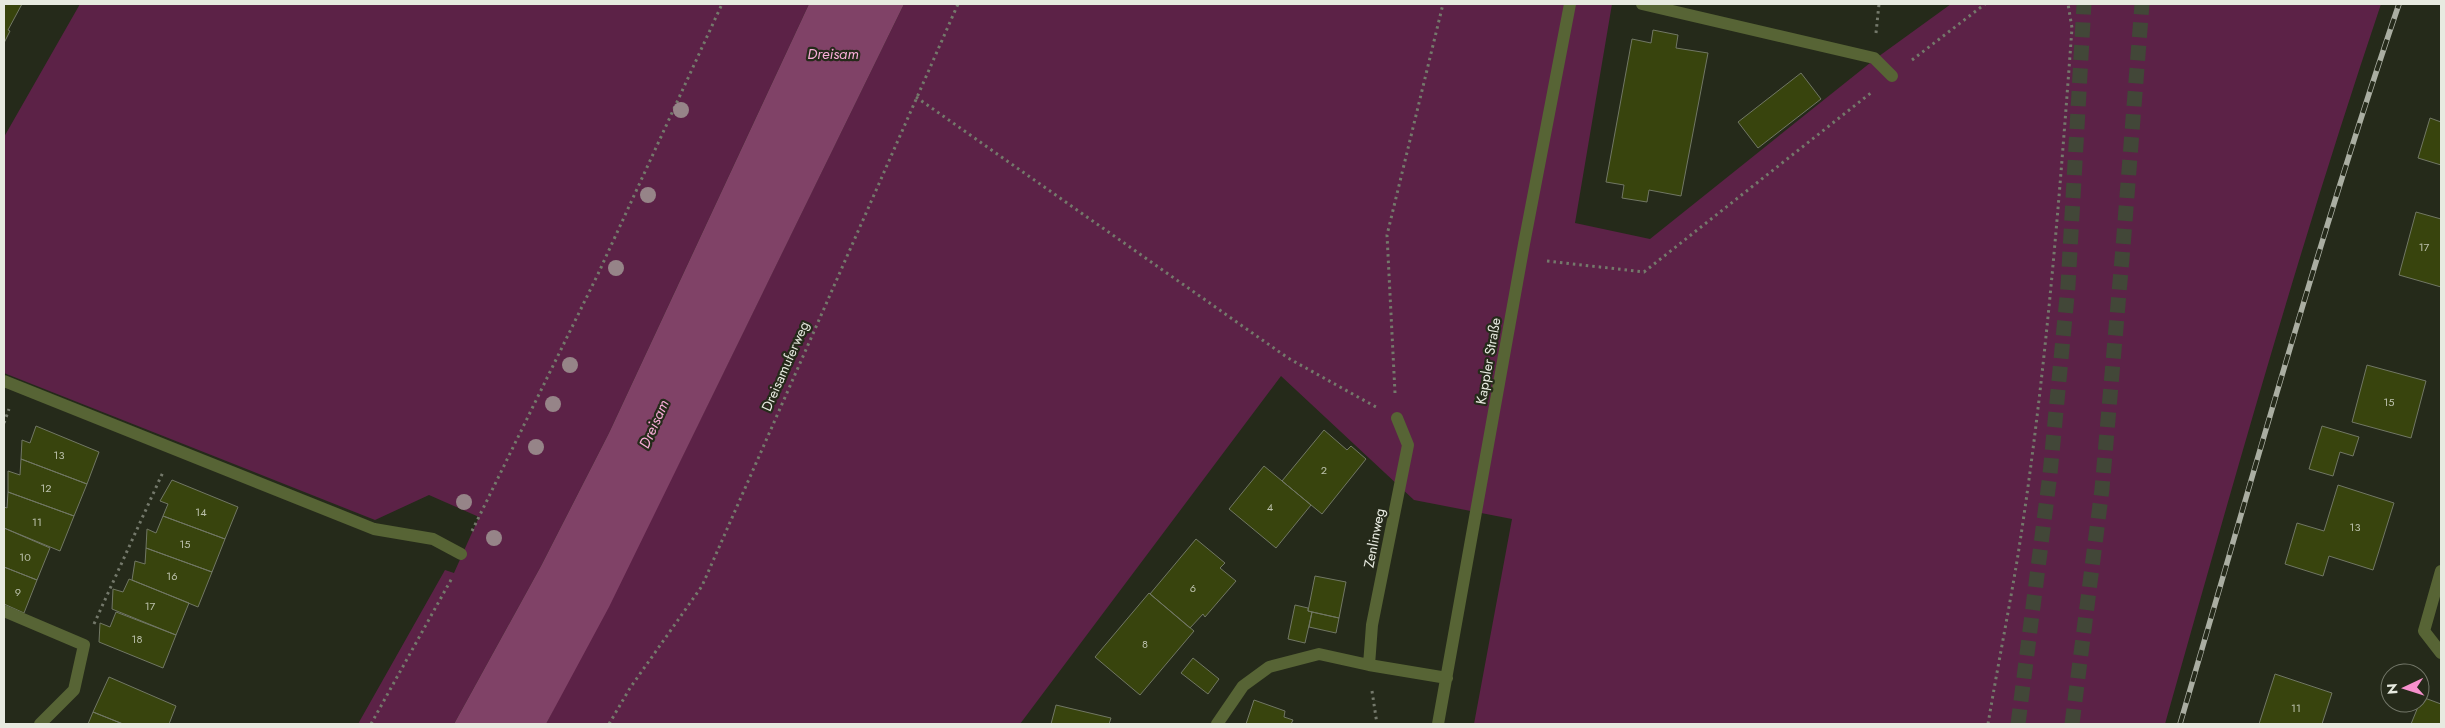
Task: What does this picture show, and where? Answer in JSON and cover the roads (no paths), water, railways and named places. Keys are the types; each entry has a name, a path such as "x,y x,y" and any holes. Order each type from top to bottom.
{"street":[{"name":"Kappler Straße","path":"1438,724 1524,244 1570,4"},
{"path":"1642,4 1874,58 1892,76"},
{"path":"4,381 374,529 433,540 461,554"},
{"name":"Zenlinweg","path":"1368,665 1372,625 1408,444 1397,418"},
{"path":"2441,571 2424,631 2441,653"},
{"path":"4,611 84,645 74,690 40,724"},
{"path":"1217,724 1243,686 1270,668 1319,654 1368,665 1447,678"}],"water":[{"name":"Dreisam","path":"809,4 904,4 609,607 546,724 454,724 541,566 609,433"}],"tunnel":[{"path":"2018,724 2050,474 2068,286 2084,4"},
{"path":"2072,724 2102,489 2142,4"}],"railway":[{"path":"2180,724 2313,272 2399,4"}]}
